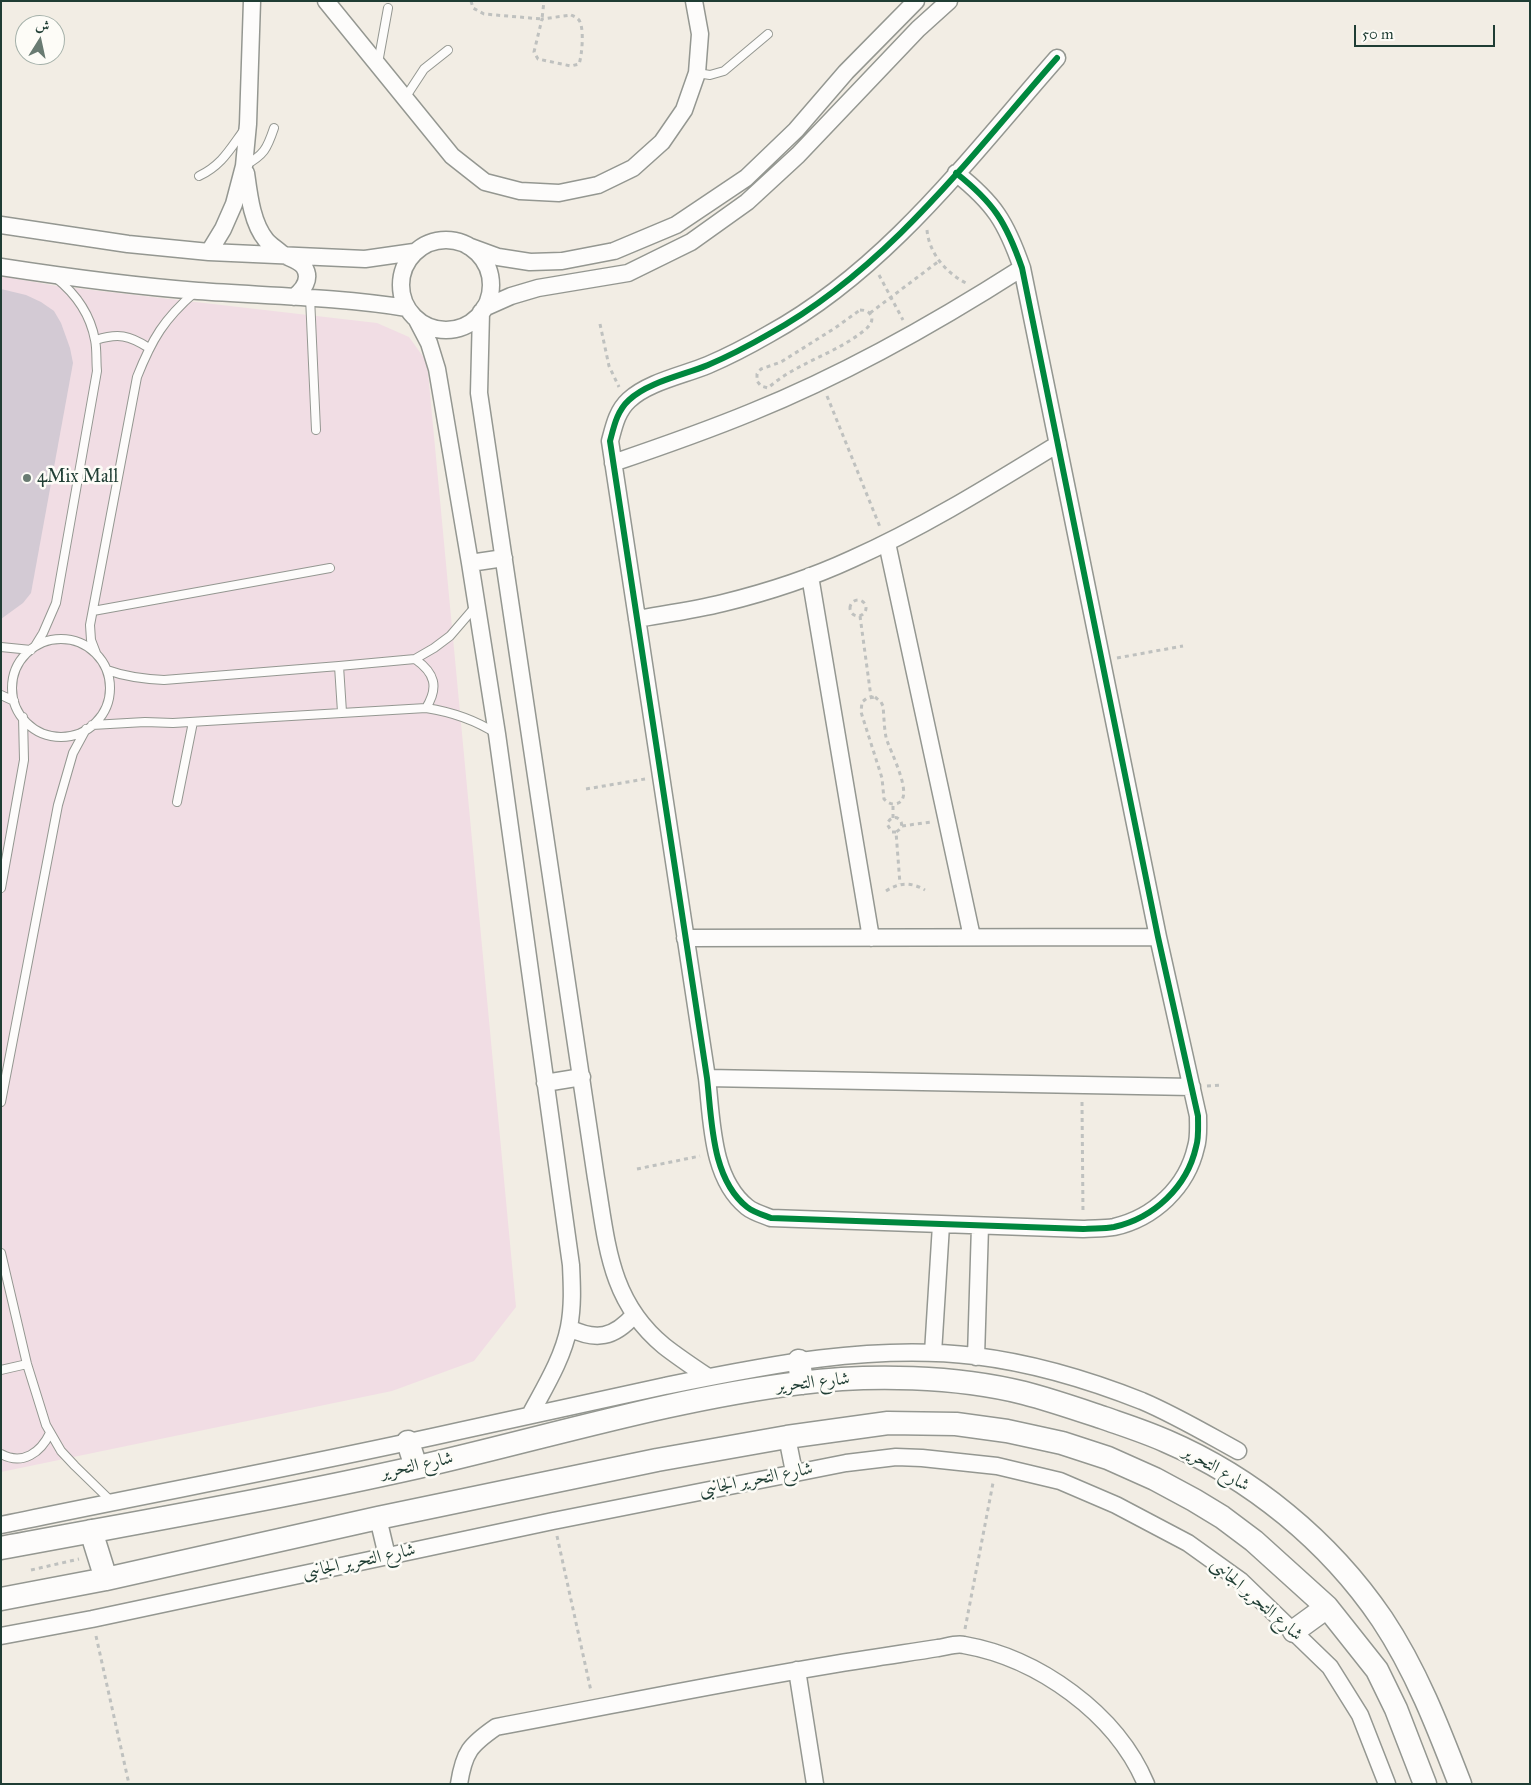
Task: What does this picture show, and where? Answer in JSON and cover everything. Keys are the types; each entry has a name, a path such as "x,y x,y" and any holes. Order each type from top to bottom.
{"street":[{"path":"209,252 224,229 234,204 244,166 248,124 252,1"},
{"path":"326,1 452,156 485,182 520,191 559,193 598,185 633,168 662,142 684,110 697,73 700,34 694,1"},
{"path":"1,225 128,244 209,252 365,259 414,252 431,243 450,240 498,257 522,261 562,261 614,250 676,225 746,178 796,130 846,72 916,1"},
{"path":"1,267 53,275 197,291 310,297 375,303 412,314 429,327 444,330 458,328 471,322 483,310 510,296 538,288 628,272 691,242 747,202 798,155 918,29 949,1"},
{"path":"956,173 979,192 998,214 1012,240 1022,268 1158,937 1198,1116 1196,1147 1186,1175 1167,1199 1142,1217 1114,1227 1083,1229 771,1218 748,1208 730,1190 716,1153 707,1078 610,441 616,419 629,401 648,388 710,364 770,334 826,298 872,261 925,210 956,173 1057,58"},
{"path":"244,166 251,205 266,240 284,255 296,260 304,267 307,279 303,290 294,296"},
{"path":"468,246 479,255 487,267 490,281 489,295 483,310 479,393 538,796 596,1178 610,1258 619,1288 634,1315 663,1346 708,1377"},
{"path":"414,252 403,270 401,289 412,314 429,343 437,369 497,734 571,1265 572,1297 569,1328 555,1369 530,1415"},
{"path":"613,463 684,439 821,382 911,335 1022,268"},
{"path":"637,619 723,603 810,576 852,560 966,500 1058,444"},
{"path":"887,543 972,937"},
{"path":"470,563 504,558"},
{"path":"810,576 871,938"},
{"path":"685,938 1158,937"},
{"path":"546,1082 582,1077"},
{"path":"707,1078 1192,1087"},
{"path":"933,1353 941,1225"},
{"path":"976,1356 980,1226"},
{"path":"569,1328 582,1334 597,1336 612,1333 624,1326 634,1315"},
{"path":"1,1525 408,1442 708,1377 799,1360 866,1353 933,1353 976,1356 1045,1370 1103,1387 1144,1402 1184,1421 1238,1451"},
{"path":"799,1360 802,1383"},
{"name":"شارع التحرير","path":"1,1548 416,1467 645,1412 740,1393 802,1383 862,1378 968,1383 1021,1392 1070,1406 1167,1441 1225,1472 1286,1514 1321,1546 1352,1580 1375,1610 1406,1657 1427,1699 1460,1784"},
{"path":"1,1599 106,1579 378,1518 657,1460 787,1436 888,1423 956,1424 1007,1431 1062,1443 1108,1458 1155,1479 1222,1518 1254,1541 1327,1607 1377,1670 1396,1709 1425,1784"},
{"path":"1108,1458 1123,1425"},
{"path":"787,1436 794,1472"},
{"path":"408,1442 416,1467"},
{"name":"شارع التحرير الجانبى","path":"1,1636 92,1619 553,1521 846,1463 896,1457 997,1466 1060,1481 1116,1505 1188,1542 1241,1581 1330,1667 1360,1714 1387,1784"},
{"path":"378,1518 387,1556"},
{"path":"91,1531 106,1579"},
{"path":"1294,1631 1327,1607"},
{"path":"459,1784 464,1760 476,1740 496,1727 797,1670 962,1644 999,1654 1026,1665 1068,1690 1098,1715 1123,1745 1146,1784"},
{"path":"797,1670 815,1784"}],"lane":[{"path":"378,65 388,8"},
{"path":"697,73 710,75 724,71 768,34"},
{"path":"405,98 424,69 448,50"},
{"path":"200,176 212,170 222,161 248,124"},
{"path":"244,166 260,157 274,128"},
{"path":"53,275 73,292 87,314 96,340 96,371 56,604 43,633 33,648 23,658 13,678 14,701 23,717 31,726 41,732 64,736 89,728 136,722 193,722 426,708 463,716 497,734"},
{"path":"1,1102 58,804 73,753 89,728 100,716 110,694 107,670 96,653 91,640 90,626 137,377 149,348 162,326 197,291"},
{"path":"310,297 316,430"},
{"path":"96,340 109,336 123,336 137,340 149,348"},
{"path":"93,611 330,568"},
{"path":"107,670 145,680 164,680 415,659 450,636 477,605"},
{"path":"1,647 33,648 47,641 60,639 73,640 85,645 96,653"},
{"path":"415,659 425,666 432,676 434,687 432,699 426,708"},
{"path":"339,666 342,712"},
{"path":"1,695 14,701"},
{"path":"1,888 5,851 24,760 23,717"},
{"path":"177,802 193,722"},
{"path":"1,1253 27,1364 46,1425 61,1450 112,1502"},
{"path":"1,1370 27,1364"},
{"path":"1,1454 6,1457 20,1458 33,1454 44,1445 50,1433"}],"path":[{"path":"471,1 473,8 484,14 542,19 571,15 579,19 582,25 581,58 579,64 571,66 538,59 534,52 542,19 544,1"},
{"path":"925,210 928,238 938,261 957,279 985,292"},
{"path":"872,261 911,335"},
{"path":"870,313 938,261"},
{"path":"860,310 870,313 872,318 868,328 849,340 788,373 768,388 761,386 757,381 757,374 761,369 781,362 860,310"},
{"path":"600,324 609,366 617,384 629,401"},
{"path":"821,382 887,543"},
{"path":"856,600 864,603 866,606 866,610 860,616 856,616 851,610 851,606 856,600"},
{"path":"860,616 870,697"},
{"path":"1102,661 1183,646"},
{"path":"870,697 878,699 883,706 886,739 902,780 902,798 899,803 888,803 884,799 882,778 861,712 862,702 870,697"},
{"path":"586,789 661,776"},
{"path":"893,804 893,818"},
{"path":"902,826 898,818 889,820 887,824 888,829 896,832 902,826 946,820"},
{"path":"896,832 900,884"},
{"path":"886,891 900,884 909,884 925,890"},
{"path":"1081,1085 1083,1229"},
{"path":"637,1169 716,1153"},
{"path":"962,1644 997,1466"},
{"path":"553,1521 594,1708"},
{"path":"92,1619 129,1784"}],"shaded area":[{"path":"1,276 57,286 377,323 409,337 427,362 516,1307 474,1361 392,1391 1,1472"}],"building":[{"name":"4Mix Mall","path":"1,289 26,295 54,311 61,323 73,363 31,593 23,603 1,619"}],"cycle path":[{"path":"956,173 969,184 980,194 997,215 1010,238 1022,268 1158,937 1198,1116 1198,1136 1192,1162 1177,1188 1167,1199 1142,1216 1129,1223 1110,1228 1083,1229 771,1218 749,1209 735,1195 726,1181 715,1147 712,1130 707,1078 610,441 616,419 625,404 637,394 646,388 708,365 769,334 812,308 851,278 924,209 1057,58"}],"place":[{"name":"4Mix Mall","path":"27,478"}]}
